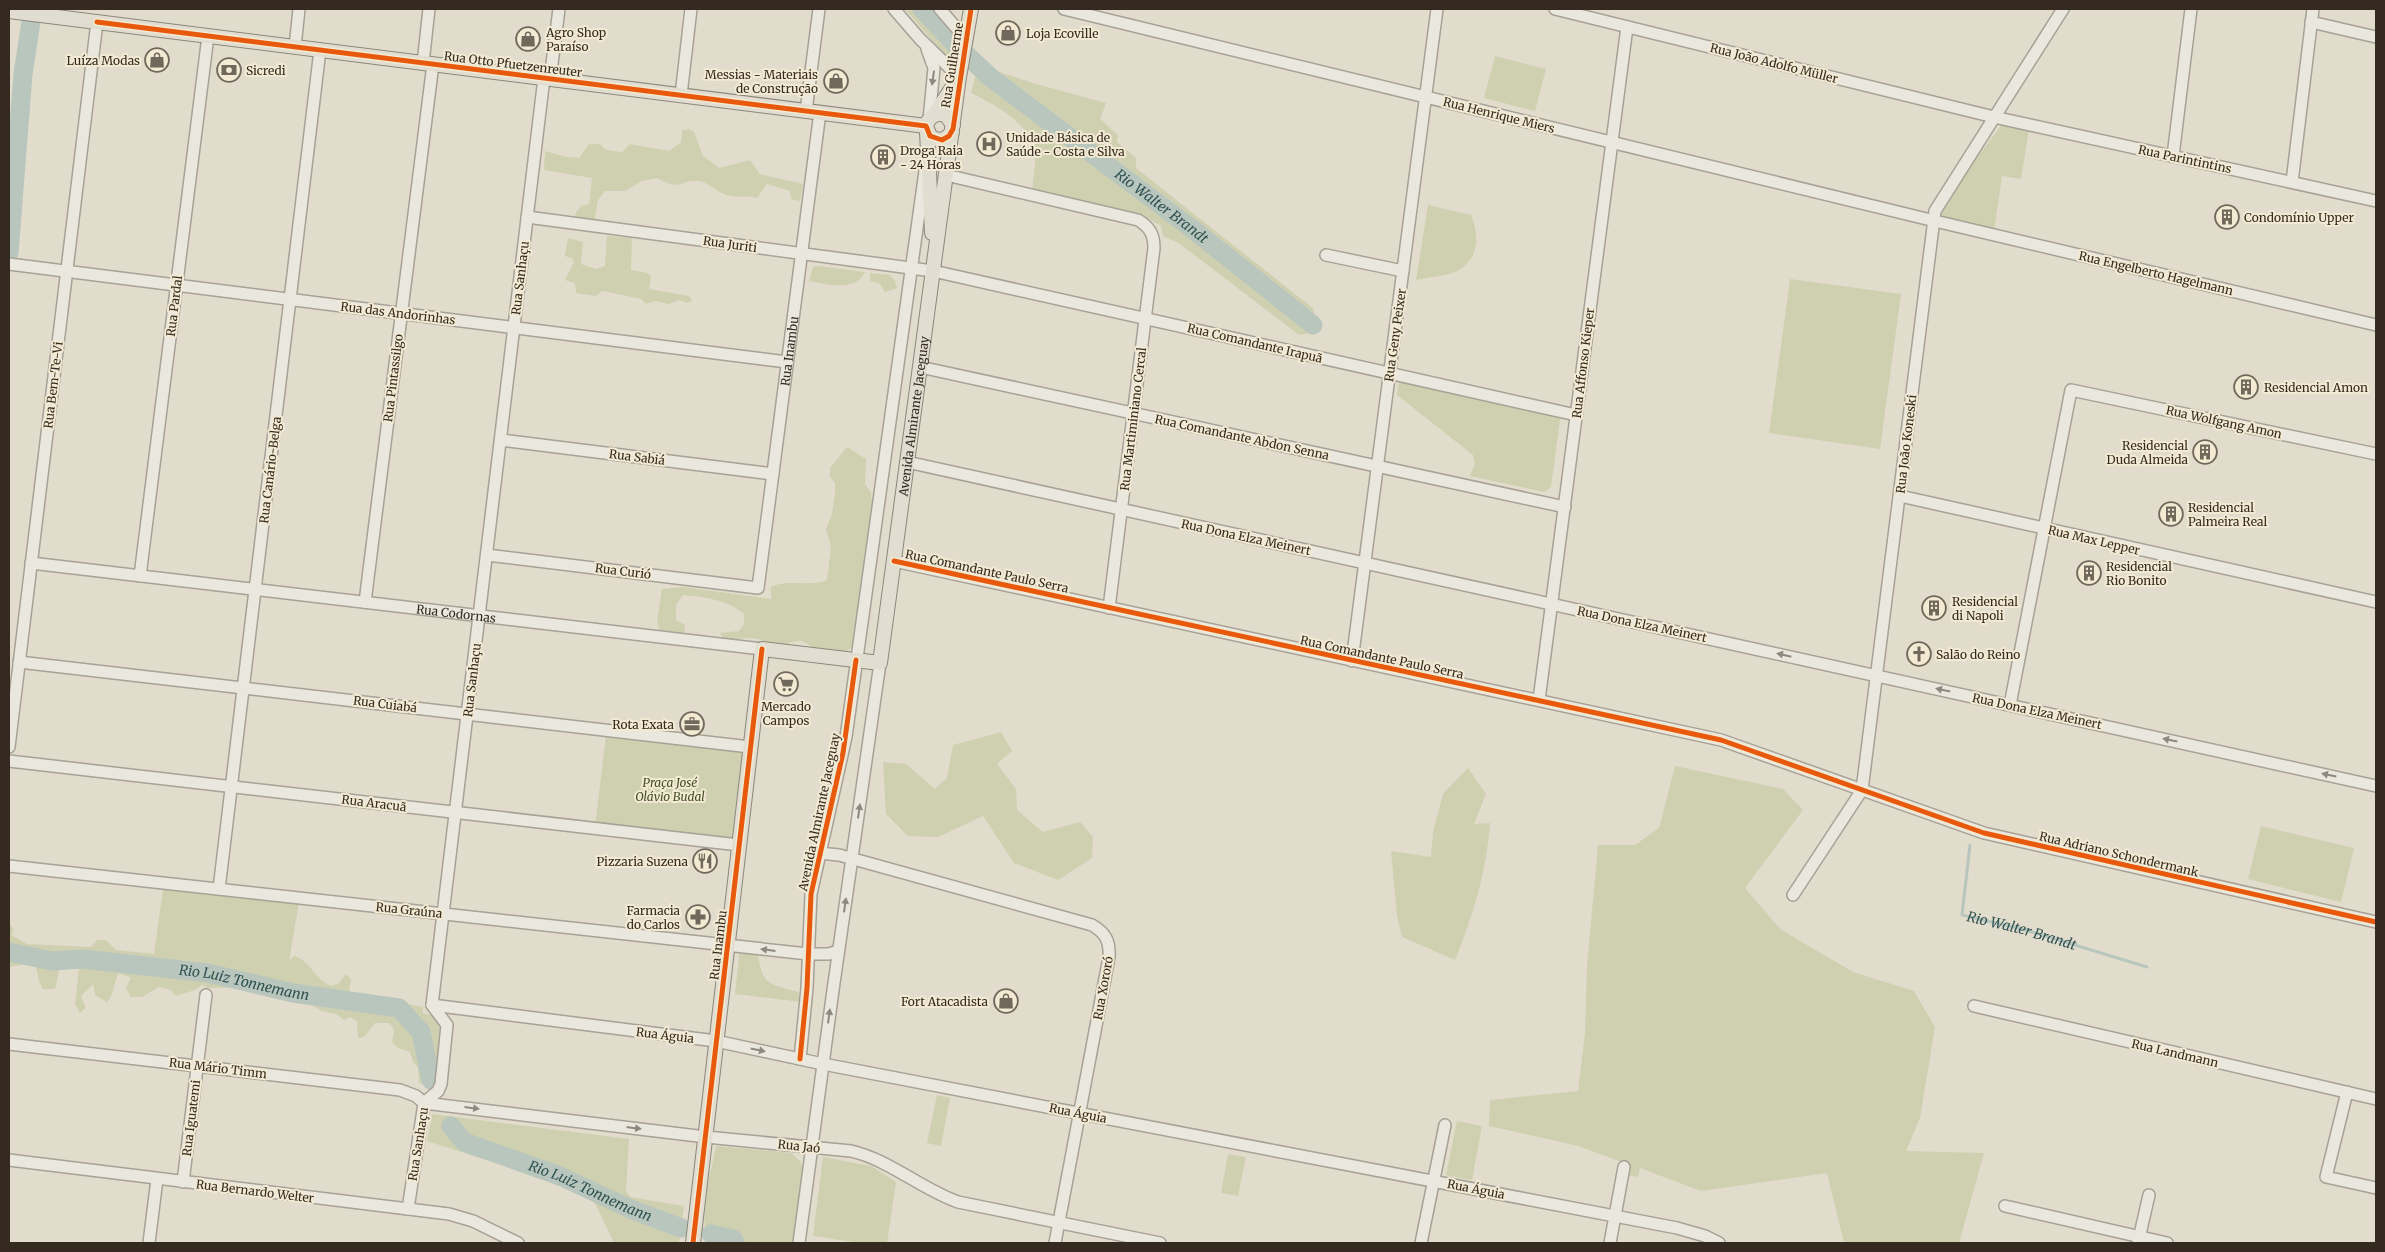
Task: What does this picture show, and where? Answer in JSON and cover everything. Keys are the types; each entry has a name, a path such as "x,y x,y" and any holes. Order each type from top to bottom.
{"main road":[{"name":"Rua Otto Pfuetzenreuter","path":"78,9 97,22"},
{"name":"Rua Guilherme","path":"952,128 971,9"},
{"name":"Rua Otto Pfuetzenreuter","path":"9,11 67,12 97,22 813,112 929,123"},
{"name":"Rua Guilherme","path":"929,123 959,77"},
{"path":"946,115 952,128 942,140 933,139 929,123 946,115"},
{"name":"Avenida Almirante Jaceguay","path":"929,123 927,155 933,272"},
{"name":"Avenida Almirante Jaceguay","path":"880,663 952,128"},
{"name":"Rua Codornas","path":"762,649 880,663"},
{"name":"Rua Inambu","path":"694,1243 762,649"}],"street":[{"path":"295,47 299,9"},
{"name":"Rua Pintassilgo","path":"365,602 402,314 428,64 429,9"},
{"name":"Rua Sanhaçu","path":"408,1209 424,1102 434,1096 441,1084 448,1035 448,1025 432,1005 527,217 559,9"},
{"path":"681,95 691,9"},
{"name":"Rua Inambu","path":"758,588 801,254 813,112 819,9"},
{"path":"894,9 920,39 959,77"},
{"name":"Rua Henrique Miers","path":"1064,9 1935,221"},
{"name":"Rua Geny Peixer","path":"1352,661 1437,9"},
{"name":"Rua João Adolfo Müller","path":"1555,9 1994,117"},
{"name":"Rua João Koneski","path":"1793,895 1862,790 1937,205 2063,9"},
{"path":"2173,156 2191,9"},
{"path":"2292,182 2313,9"},
{"path":"942,10 965,41"},
{"name":"Rua Bem-Te-Vi","path":"9,747 97,22"},
{"path":"2311,22 2376,37"},
{"name":"Rua Affonso Kieper","path":"1539,700 1627,26"},
{"name":"Rua Pardal","path":"140,576 208,36"},
{"name":"Avenida Almirante Jaceguay","path":"920,39 930,56 934,68 929,123"},
{"name":"Rua Canário-Belga","path":"219,889 320,50"},
{"name":"Rua Parintintins","path":"1994,117 2376,201"},
{"name":"Avenida Almirante Jaceguay","path":"800,1059 808,988 811,894 843,753 927,155"},
{"name":"Rua Martiminiano Cercal","path":"946,175 1138,220 1151,230 1154,248 1109,608"},
{"name":"Rua Juriti","path":"527,217 933,272"},
{"name":"Rua Engelberto Hagelmann","path":"1935,221 2376,325"},
{"path":"1326,255 1403,271"},
{"name":"Rua das Andorinhas","path":"13,265 788,362"},
{"name":"Rua Comandante Irapuã","path":"933,272 1576,415"},
{"name":"Rua Comandante Abdon Senna","path":"920,367 1564,507"},
{"name":"Rua Wolfgang Amon","path":"2044,529 2071,390 2376,454"},
{"name":"Rua Sabiá","path":"500,440 773,474"},
{"name":"Rua Dona Elza Meinert","path":"907,462 2376,786"},
{"name":"Rua Max Lepper","path":"1900,496 2376,602"},
{"path":"2010,705 2044,529"},
{"name":"Rua Curió","path":"487,555 758,588"},
{"name":"Rua Comandante Paulo Serra","path":"894,562 1721,740 1862,790"},
{"name":"Rua Codornas","path":"31,563 762,649"},
{"name":"Rua Cuiabá","path":"19,662 750,747"},
{"name":"Avenida Almirante Jaceguay","path":"799,1243 838,951 880,663"},
{"name":"Rua Aracuã","path":"9,761 739,845"},
{"name":"Rua Adriano Schondermank","path":"1862,790 1991,835 2376,922"},
{"name":"Rua Xororó","path":"819,853 852,859 1092,925 1105,934 1109,948 1109,957 1055,1243"},
{"name":"Rua Graúna","path":"9,866 808,954 829,954 838,951"},
{"name":"Rua Iguatemi","path":"183,1182 206,995"},
{"name":"Rua Águia","path":"432,1005 716,1041 823,1064 1692,1231 1719,1243"},
{"name":"Rua Landmann","path":"1974,1006 2376,1099"},
{"name":"Rua Mário Timm","path":"9,1044 400,1090 408,1092 424,1102"},
{"path":"2347,1092 2326,1177 2376,1188"},
{"name":"Rua Jaó","path":"424,1102 706,1137 851,1151 866,1156 939,1195 958,1202 1160,1243"},
{"path":"1421,1243 1445,1125"},
{"name":"Rua Bernardo Welter","path":"9,1160 462,1217 496,1239 518,1243"},
{"path":"1610,1243 1624,1167"},
{"path":"149,1243 157,1178"},
{"path":"2139,1240 2148,1196"},
{"path":"2005,1206 2139,1240 2168,1243"}],"green space":[{"path":"905,9 935,9 957,34 950,61"},
{"path":"1495,56 1546,69 1535,111 1484,98"},
{"path":"975,64 1036,84 1106,103 1100,119 1118,135 1117,142 1136,158 1136,168 1314,309 1310,333 1299,335 1180,244 1163,236 1161,226 1142,215 1032,192 1035,152 1032,142 1026,132 1010,116 971,93 978,66"},
{"path":"2003,123 2029,129 2021,179 2002,176 1994,232 1945,220 1940,210 1943,203"},
{"path":"689,129 694,132 703,156 719,168 750,160 760,174 803,184 800,201 791,199 790,191 767,184 757,198 749,196 737,197 722,193 706,183 698,181 676,185 657,178 642,181 625,191 605,191 598,200 595,219 577,222 575,214 581,206 589,204 592,178 544,170 545,151 566,157 579,158 589,144 600,144 606,150 622,152 630,144 669,151 681,142 682,130"},
{"path":"1428,205 1471,215 1474,222 1476,245 1471,259 1459,270 1416,280"},
{"path":"607,236 632,238 631,270 647,273 651,276 649,289 689,296 692,300 688,303 679,300 668,304 656,301 646,304 641,299 602,291 596,296 576,293 575,283 565,280 574,262 572,258 565,256 568,238 583,242 581,264 596,269 605,266"},
{"path":"813,267 865,272 855,283 848,285 840,286 809,281"},
{"path":"870,273 890,275 895,281 897,288 885,292 880,284 870,281"},
{"path":"1790,279 1901,294 1880,449 1769,433"},
{"path":"1405,376 1561,413 1551,487 1544,492 1470,476 1475,464 1473,455 1397,395 1399,382"},
{"path":"847,447 866,459 865,484 871,492 873,516 855,644 851,648 843,653 833,655 818,651 801,641 775,649 761,640 751,638 724,640 720,633 739,631 744,624 744,614 724,602 683,595 676,605 676,620 685,625 684,635 660,631 657,621 662,589 683,587 771,599 771,587 778,584 813,583 827,580 831,547 826,529 832,514 835,493 835,483 830,476 830,468"},
{"path":"1001,732 1012,751 997,764 1016,789 1017,810 1043,832 1080,822 1093,837 1092,858 1058,880 1014,863 983,816 938,837 908,836 886,814 883,762 906,764 935,789 947,778 953,745"},
{"name":"Praça José Olávio Budal","path":"606,735 746,752 735,844 595,827"},
{"path":"1675,766 1783,789 1803,810 1745,888 1780,929 1853,972 1914,991 1935,1027 1920,1118 1906,1151 1984,1153 1959,1243 1844,1243 1827,1173 1701,1191 1640,1168 1638,1177 1628,1175 1630,1165 1578,1146 1489,1126 1490,1100 1578,1091 1585,1033 1587,965 1598,845 1635,845 1659,828"},
{"path":"1468,768 1486,794 1474,824 1490,823 1486,858 1478,893 1468,927 1455,960 1402,937 1397,916 1391,851 1431,857 1433,832 1443,794"},
{"path":"2261,826 2354,848 2341,902 2248,879"},
{"path":"163,889 299,902 289,961 294,956 300,958 320,979 331,986 338,984 346,974 351,979 349,992 363,996 391,997 402,1003 423,1007 423,1013 433,1016 441,1030 438,1081 434,1084 433,1069 426,1056 428,1039 421,1024 394,1002 373,1005 395,1009 415,1028 422,1063 429,1085 419,1083 418,1068 413,1062 410,1052 398,1048 392,1042 394,1030 389,1023 375,1023 364,1037 358,1038 357,1021 350,1017 344,1020 336,1014 321,1011 311,1004 285,1001 263,995 257,989 244,987 208,988 202,985 195,990 176,996 171,990 159,987 142,997 131,997 126,988 131,978 119,973 107,1002 95,995 93,984 81,996 86,1008 80,1013 75,1004 79,969 60,966 55,989 43,989 36,967 27,964 9,967 9,954 55,963 61,962 9,949 9,923 14,930 11,935 27,944 91,947 97,940 106,940 116,950 154,954","holes":["83,957 120,958 185,965 224,974 239,980 77,959","284,991 356,999 370,1004"]},
{"path":"740,948 757,950 761,970 767,981 779,987 798,992 802,1002 735,994"},
{"path":"937,1095 950,1098 941,1146 927,1143"},
{"path":"432,1114 629,1139 626,1191 630,1197 684,1206 679,1243 614,1243 593,1199 521,1171 427,1141"},
{"path":"1457,1121 1482,1126 1472,1180 1446,1175"},
{"path":"716,1146 791,1153 800,1161 803,1170 796,1243 719,1243 707,1238 704,1215 705,1204"},
{"path":"1228,1154 1246,1157 1238,1196 1221,1193"},
{"path":"823,1157 871,1166 896,1182 887,1243 860,1243 813,1236"}],"waterway":[{"path":"9,253 23,74 33,9"},
{"name":"Rio Walter Brandt","path":"922,9 990,77 1191,228 1313,325"},
{"name":"Rio Walter Brandt","path":"1970,845 1962,915 2022,929 2147,967"},
{"name":"Rio Luiz Tonnemann","path":"9,952 52,961 82,959 208,973 293,993 399,1008 421,1032 431,1080"},
{"name":"Rio Luiz Tonnemann","path":"451,1126 464,1142 560,1176 628,1208 681,1228"},
{"name":"Rio Luiz Tonnemann","path":"711,1234 733,1239 735,1243"}],"cycle path":[{"path":"97,22 926,126 930,136 942,140 949,136 953,129 971,9"},
{"path":"894,561 1721,740 1984,833 2376,922"},
{"path":"693,1243 762,649"},
{"path":"800,1059 807,988 811,894 843,753 856,660"}],"place":[{"name":"Loja Ecoville","path":"1008,33"},
{"name":"Agro Shop Paraíso","path":"528,39"},
{"name":"Luíza Modas","path":"157,60"},
{"name":"Sicredi","path":"229,70"},
{"name":"Messias - Materiais de Construção","path":"836,81"},
{"name":"Unidade Básica de Saúde - Costa e Silva","path":"989,144"},
{"name":"Droga Raia - 24 Horas","path":"883,157"},
{"name":"Condomínio Upper","path":"2227,217"},
{"name":"Residencial Amon","path":"2246,387"},
{"name":"Residencial Duda Almeida","path":"2205,452"},
{"name":"Residencial Palmeira Real","path":"2171,514"},
{"name":"Residencial Rio Bonito","path":"2089,573"},
{"name":"Residencial di Napoli","path":"1934,608"},
{"name":"Salão do Reino","path":"1919,654"},
{"name":"Mercado Campos","path":"786,684"},
{"name":"Rota Exata","path":"692,724"},
{"name":"Pizzaria Suzena","path":"705,861"},
{"name":"Farmacia do Carlos","path":"698,917"},
{"name":"Fort Atacadista","path":"1006,1001"}]}
